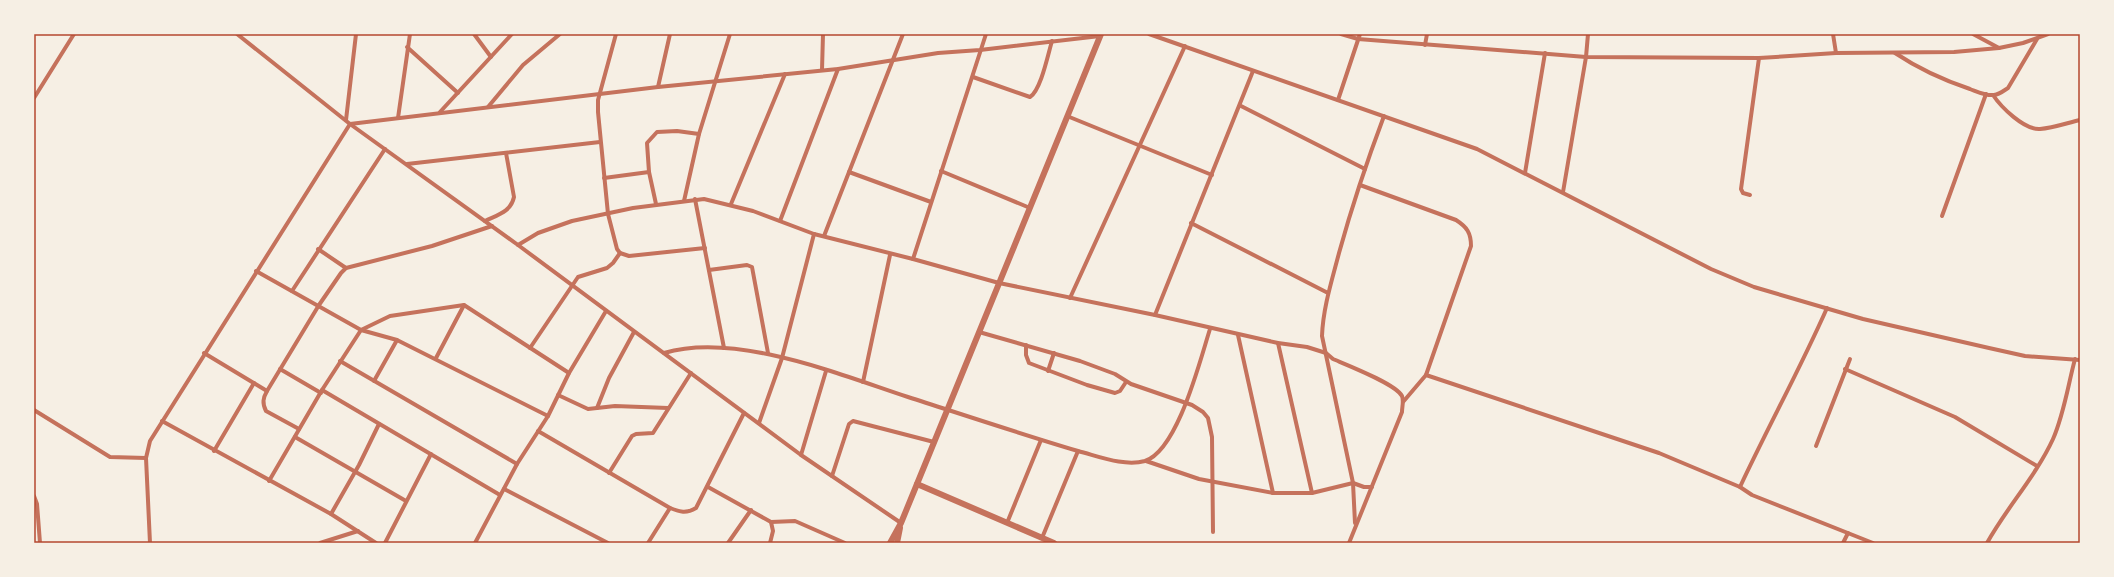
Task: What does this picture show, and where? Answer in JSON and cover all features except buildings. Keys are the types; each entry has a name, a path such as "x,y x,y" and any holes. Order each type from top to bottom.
{"street":[{"path":"34,98 74,34"},
{"path":"237,34 350,124 518,245 801,455 901,523"},
{"path":"346,120 356,34"},
{"path":"398,118 410,34"},
{"path":"474,34 491,57"},
{"path":"440,112 512,34"},
{"path":"488,107 523,65 560,34"},
{"path":"616,34 600,93 598,112 608,214 620,253"},
{"path":"658,87 670,34"},
{"path":"684,201 700,134 730,34"},
{"path":"822,70 823,34"},
{"path":"824,236 903,34"},
{"path":"913,258 986,34"},
{"path":"1149,34 1462,143 1563,192 1711,269 1754,287 1863,320 2025,356 2078,359 2053,439 1987,543"},
{"path":"1166,40 1168,34"},
{"path":"1342,34 1425,45 1586,57 1759,58 1836,53 1954,52 1999,48 2048,34"},
{"path":"1425,45 1427,34"},
{"path":"1563,192 1586,57 1588,34"},
{"path":"1833,34 1836,53"},
{"path":"1973,34 1999,48"},
{"path":"350,124 600,93 838,69 938,53 980,50 1100,35 901,523 890,543"},
{"path":"1338,100 1359,36"},
{"path":"1894,52 1919,68 1945,81 1993,95 2001,93 2008,88 2037,38"},
{"path":"972,76 1030,97 1035,93 1039,86 1052,41"},
{"path":"1070,298 1185,46"},
{"path":"407,47 458,93"},
{"path":"1525,173 1545,53"},
{"path":"1750,195 1743,193 1742,189 1759,58"},
{"path":"780,221 838,69"},
{"path":"1155,315 1191,223 1241,106 1253,71"},
{"path":"730,204 784,74"},
{"path":"1942,216 1986,94"},
{"path":"1993,95 2004,109 2033,128 2080,120"},
{"path":"1241,106 1365,170"},
{"path":"1068,116 1212,175"},
{"path":"1355,527 1353,483 1326,353 1322,326 1328,293 1365,170 1384,116"},
{"path":"150,543 146,458 150,441 204,353 350,124"},
{"path":"656,204 649,172 648,143 653,134 677,131 700,134"},
{"path":"406,164 600,142"},
{"path":"292,291 318,249 385,149"},
{"path":"485,221 509,209 512,205 514,198 506,153"},
{"path":"941,171 1030,208"},
{"path":"604,178 649,172"},
{"path":"849,172 931,202"},
{"path":"1360,186 1456,220 1468,230 1472,246 1426,374 1403,402"},
{"path":"695,200 724,348"},
{"path":"518,245 538,233 572,222 656,204 695,200 730,204 814,234 890,254 913,258 999,283 1155,315 1210,329 1278,343 1307,347 1326,353 1333,359 1394,388 1402,396 1403,402 1402,412 1349,543"},
{"path":"1191,223 1328,293"},
{"path":"299,429 266,411 263,406 264,398 318,305 341,273 346,268 432,246 492,226"},
{"path":"759,423 782,358 814,234"},
{"path":"620,253 629,256 705,248"},
{"path":"318,249 346,268"},
{"path":"530,348 572,285 580,276 607,268 613,263 620,253"},
{"path":"863,382 890,254"},
{"path":"708,270 747,265 752,267 768,353"},
{"path":"256,271 362,330 397,340 436,358 548,416"},
{"path":"269,481 340,361 362,330 390,316 464,305 569,373"},
{"path":"436,358 464,305"},
{"path":"1740,487 1827,308"},
{"path":"476,543 517,464 548,416 569,373 606,311"},
{"path":"1146,460 1165,445 1175,429 1186,404 1210,329"},
{"path":"597,408 610,378 634,332"},
{"path":"979,332 1054,353 1115,374 1126,382 1198,407 1203,412 1209,423 1212,437 1214,482 1213,532"},
{"path":"1238,334 1273,493"},
{"path":"374,381 397,340"},
{"path":"1278,343 1312,493"},
{"path":"1026,345 1026,355 1029,363 1109,393 1118,392 1126,382"},
{"path":"664,353 682,348 724,348 768,353 1078,451 1121,462 1146,460 1160,466 1214,482 1273,493 1312,493 1353,483 1364,487 1372,487"},
{"path":"204,353 267,391"},
{"path":"1048,370 1054,353"},
{"path":"1816,446 1845,369 1850,360"},
{"path":"340,361 517,464"},
{"path":"280,369 379,424 500,495"},
{"path":"1845,369 1955,417 2037,466"},
{"path":"801,455 826,371"},
{"path":"609,473 632,436 636,434 653,433 691,373"},
{"path":"1426,374 1580,428 1659,453 1740,487 1752,495 1874,543"},
{"path":"214,451 254,383"},
{"path":"558,395 582,408 616,406 668,408"},
{"path":"34,410 110,457 146,458"},
{"path":"538,431 670,508 680,512 691,511 696,508 708,487 744,413"},
{"path":"832,476 849,424 854,421 934,442"},
{"path":"162,422 331,514 376,543"},
{"path":"331,514 355,473 379,424"},
{"path":"295,437 355,473 406,501"},
{"path":"1007,523 1041,440"},
{"path":"1042,538 1078,451"},
{"path":"386,543 431,454"},
{"path":"917,484 1054,543"},
{"path":"708,487 771,522 794,522 845,543"},
{"path":"504,489 608,543"},
{"path":"34,496 37,504 40,543"},
{"path":"648,543 670,508"},
{"path":"728,543 751,510"},
{"path":"770,543 773,532 771,522"},
{"path":"897,543 901,523"},
{"path":"320,543 358,531"},
{"path":"1843,543 1848,533"}]}
